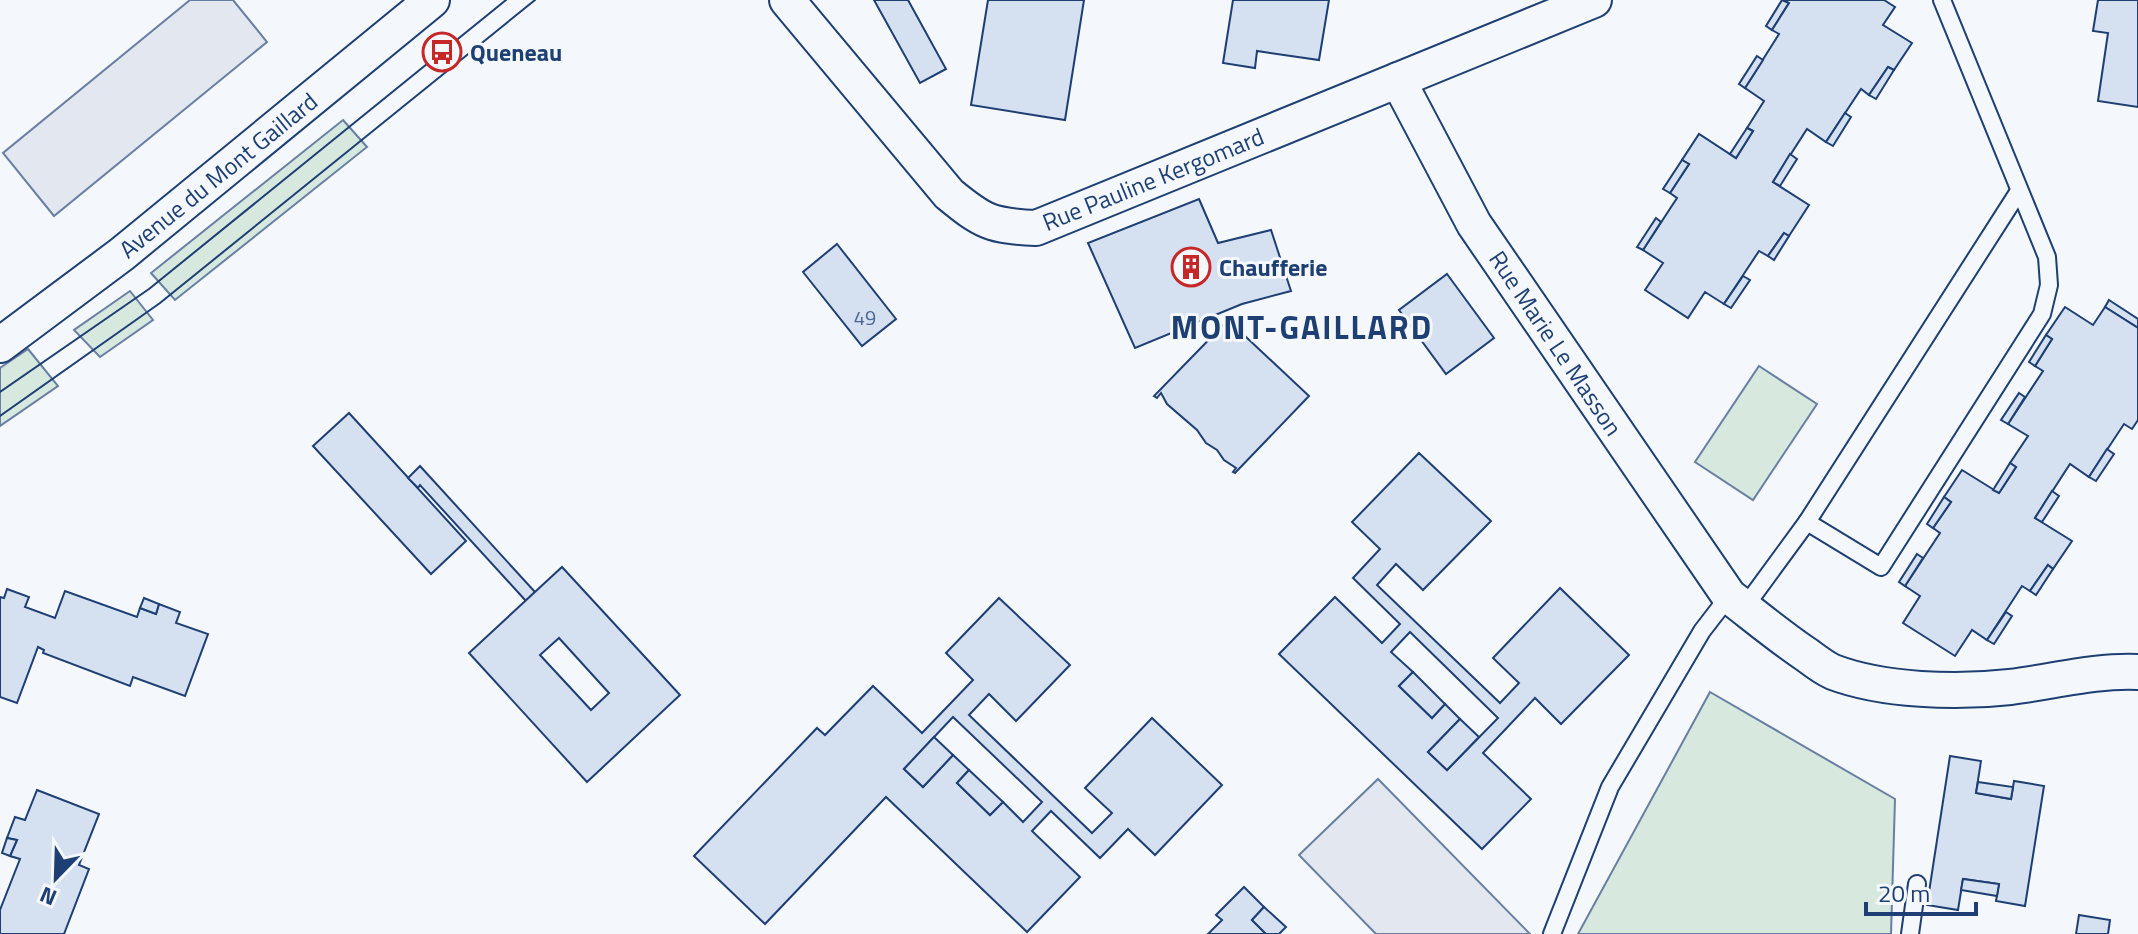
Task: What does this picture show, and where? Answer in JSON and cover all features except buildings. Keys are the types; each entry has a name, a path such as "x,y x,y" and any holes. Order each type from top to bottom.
{"street":[{"name":"Avenue du Mont Gaillard","path":"0,345 122,254 432,0"},
{"name":"Rue Pauline Kergomard","path":"787,0 949,194 978,217 999,226 1036,228 1594,0"},
{"name":"Rue Marie Le Masson","path":"1398,80 1474,224 1736,602 1831,672 1909,688 2010,687 2073,676 2138,672"}],"lane":[{"path":"1807,522 1881,567 2042,314 2049,285 2047,257 1942,0"},
{"path":"1552,934 1610,787 1702,631 1736,602 1807,522 2019,191"},
{"path":"1910,934 1917,884"}],"shaded area":[{"path":"190,0 233,0 267,42 54,216 3,153"},
{"path":"343,120 367,147 175,300 151,273"},
{"path":"130,291 153,320 100,357 74,330"},
{"path":"28,349 58,386 0,426 0,368"},
{"path":"1759,366 1817,404 1753,500 1695,462"},
{"path":"1710,692 1895,799 1891,934 1578,934"},
{"path":"1378,779 1530,934 1376,934 1299,855"}],"tram line":[{"path":"0,392 149,289 506,0"},
{"path":"0,416 160,303 535,0"}],"place":[{"name":"Queneau","path":"442,52"},
{"name":"Chaufferie","path":"1191,267"}],"district":[{"name":"MONT-GAILLARD","path":"1302,327"}]}
